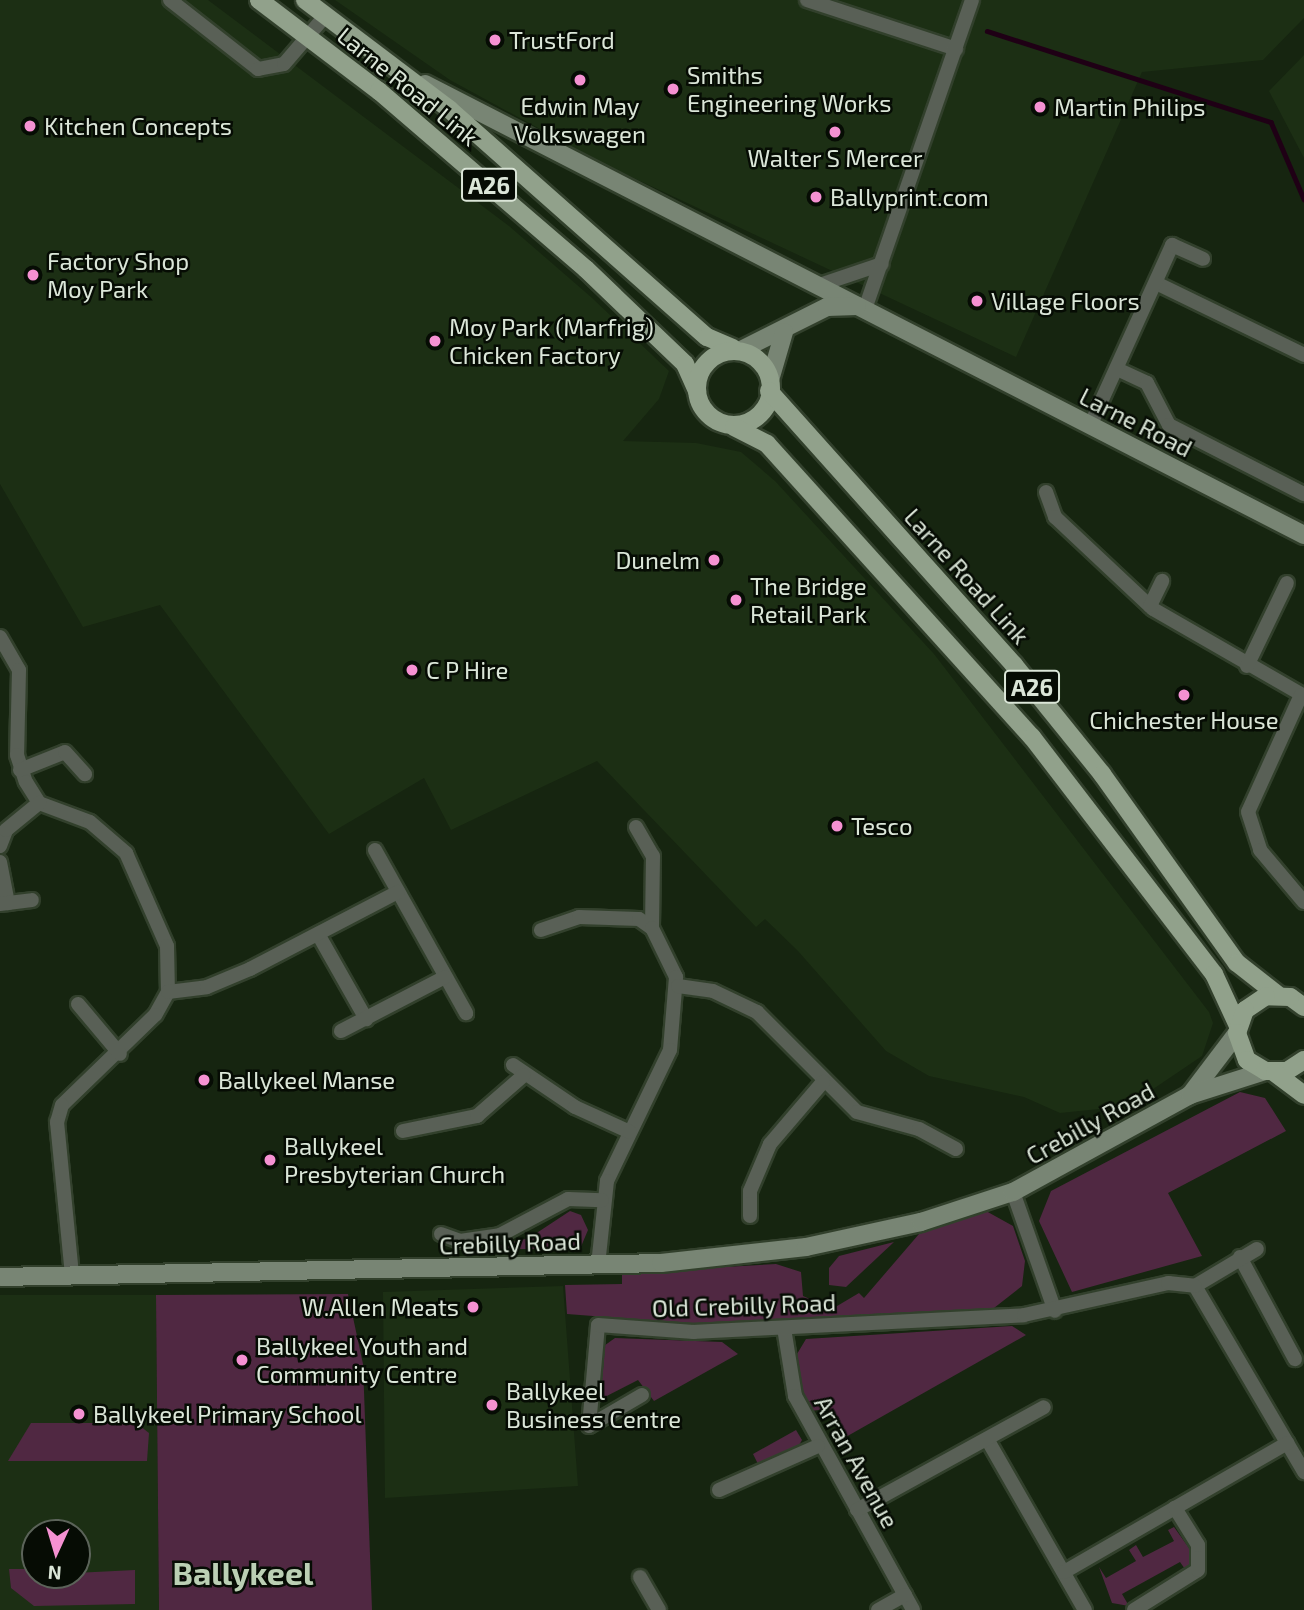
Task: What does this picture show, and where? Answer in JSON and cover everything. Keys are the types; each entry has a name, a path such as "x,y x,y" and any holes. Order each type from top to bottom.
{"main road":[{"name":"Larne Road Link","path":"259,0 309,37 586,269 685,364 697,391"},
{"name":"Larne Road Link","path":"305,0 394,68 707,337 738,349"},
{"path":"697,391 706,367 738,349"},
{"name":"A26","path":"738,349 761,357 769,386"},
{"name":"Larne Road Link","path":"769,386 1039,695 1237,963 1278,995"},
{"path":"734,427 752,417 769,386"},
{"name":"A26","path":"697,391 703,414 767,444 1031,737 1214,974 1238,1030 1247,1060 1304,1095"},
{"path":"1238,1030 1254,1001 1278,995"},
{"name":"A26","path":"1278,995 1304,1007"},
{"path":"1270,1072 1304,1060"}],"street":[{"path":"170,0 254,69 284,64 326,15"},
{"path":"807,0 956,49"},
{"path":"738,349 827,307 863,308 883,264 972,0"},
{"name":"Larne Road","path":"394,68 552,155 820,285 1304,535"},
{"path":"1090,426 1172,245 1203,260"},
{"path":"769,386 788,327 820,285 883,264"},
{"path":"1156,283 1304,355"},
{"path":"1117,369 1147,383 1169,425 1304,494"},
{"path":"1046,492 1055,517 1150,606 1247,666 1302,696 1248,812 1260,850 1304,902"},
{"path":"1150,606 1162,581"},
{"path":"1247,666 1287,583"},
{"path":"0,637 6,660 22,697 20,771 39,803 90,822 126,853 162,925 168,992 120,1054 62,1105 57,1122 72,1275"},
{"path":"20,771 65,752 85,774"},
{"path":"0,846 6,830 39,803"},
{"path":"598,1265 602,1200 630,1132 670,1050 678,986 652,928 653,856 636,827"},
{"path":"375,850 466,1013"},
{"path":"0,862 4,904 32,900"},
{"path":"168,992 207,986 318,934 398,892"},
{"path":"541,930 606,916 639,919 652,928"},
{"path":"318,934 366,1019"},
{"path":"341,1031 445,977"},
{"path":"678,986 712,990 757,1013 788,1038 823,1082 863,1115 919,1129 956,1149"},
{"path":"78,1004 120,1054"},
{"name":"Crebilly Road","path":"1191,1095 1238,1030"},
{"path":"403,1131 477,1116 518,1070 630,1132"},
{"name":"Crebilly Road","path":"0,1277 598,1265 740,1258 921,1222 1013,1192 1191,1095 1270,1072"},
{"path":"750,1216 750,1191 770,1144 823,1082"},
{"name":"Crebilly Road","path":"1013,1192 1055,1311"},
{"path":"441,1234 460,1241 500,1236 568,1199 602,1200"},
{"path":"1055,1311 1168,1283 1195,1286 1257,1249"},
{"path":"1240,1257 1295,1359"},
{"path":"1195,1286 1304,1472"},
{"name":"Old Crebilly Road","path":"642,1395 589,1426 598,1325 667,1332 784,1328 1055,1311"},
{"name":"Arran Avenue","path":"784,1328 791,1385 818,1446 913,1610"},
{"path":"857,1510 1044,1407"},
{"path":"987,1439 1085,1610"},
{"path":"1064,1572 1287,1443"},
{"path":"719,1490 818,1446"},
{"path":"1134,1610 1198,1570 1198,1545 1175,1508"},
{"path":"640,1577 659,1610"},
{"path":"878,1610 905,1595"}],"shaded area":[{"path":"0,0 208,0 509,226 591,297 669,371 659,399 623,441 696,443 741,452 775,481 934,654 1209,1012 1213,1023 1202,1056 1128,1106 1060,1113 1024,1097 929,1076 886,1051 798,951 765,919 756,927 597,761 451,830 424,778 329,834 160,605 83,627 0,484"},
{"path":"335,0 1304,0 1304,18 1263,60 1142,72 1016,357 606,165 450,80"},
{"path":"1304,55 1304,158 1269,91"},
{"path":"1240,1092 1265,1098 1286,1131 1168,1193 1202,1256 1072,1292 1039,1221 1051,1191"},
{"path":"570,1211 581,1215 588,1230 580,1249 484,1249 529,1238"},
{"path":"986,1211 1013,1226 1025,1261 1022,1286 994,1308 709,1325 567,1314 565,1285 622,1284 622,1273 776,1264 801,1272 803,1296 832,1309 859,1293 864,1298 919,1234"},
{"path":"894,1242 846,1287 829,1285 829,1268 839,1256"},
{"path":"563,1286 578,1486 385,1498 383,1292"},
{"path":"348,1294 363,1364 372,1610 159,1610 156,1295"},
{"name":"Ballykeel Primary School","path":"0,1295 156,1295 159,1610 0,1610"},
{"path":"1012,1326 1026,1335 844,1438 828,1409 810,1411 801,1392 797,1354 806,1339"},
{"path":"615,1338 722,1342 738,1354 654,1401 638,1380 597,1401 601,1348"},
{"path":"31,1423 136,1423 149,1433 147,1461 8,1461"},
{"path":"796,1430 802,1440 797,1449 758,1464 753,1454"},
{"path":"1174,1527 1194,1555 1187,1572 1180,1562 1122,1594 1129,1606 1112,1603 1099,1567 1106,1578 1136,1561 1129,1550 1136,1545 1143,1557 1174,1541 1168,1530"},
{"path":"9,1569 21,1569 21,1589 91,1589 91,1572 135,1570 135,1604 34,1606 11,1588"}],"waterway":[{"path":"987,31 1271,122 1304,199"}],"place":[{"name":"TrustFord","path":"495,40"},
{"name":"Edwin May Volkswagen","path":"580,80"},
{"name":"Smiths Engineering Works","path":"673,89"},
{"name":"Martin Philips","path":"1040,107"},
{"name":"Kitchen Concepts","path":"30,126"},
{"name":"Walter S Mercer","path":"835,132"},
{"name":"Ballyprint.com","path":"816,197"},
{"name":"Factory Shop Moy Park","path":"33,275"},
{"name":"Village Floors","path":"977,301"},
{"name":"Moy Park (Marfrig) Chicken Factory","path":"435,341"},
{"name":"Dunelm","path":"714,560"},
{"name":"The Bridge Retail Park","path":"736,600"},
{"name":"C P Hire","path":"412,670"},
{"name":"Chichester House","path":"1184,695"},
{"name":"Tesco","path":"837,826"},
{"name":"Ballykeel Manse","path":"204,1080"},
{"name":"Ballykeel Presbyterian Church","path":"270,1160"},
{"name":"W.Allen Meats","path":"473,1307"},
{"name":"Ballykeel Youth and Community Centre","path":"242,1360"},
{"name":"Ballykeel Business Centre","path":"492,1405"},
{"name":"Ballykeel Primary School","path":"79,1414"}],"district":[{"name":"Ballykeel","path":"243,1572"}]}
